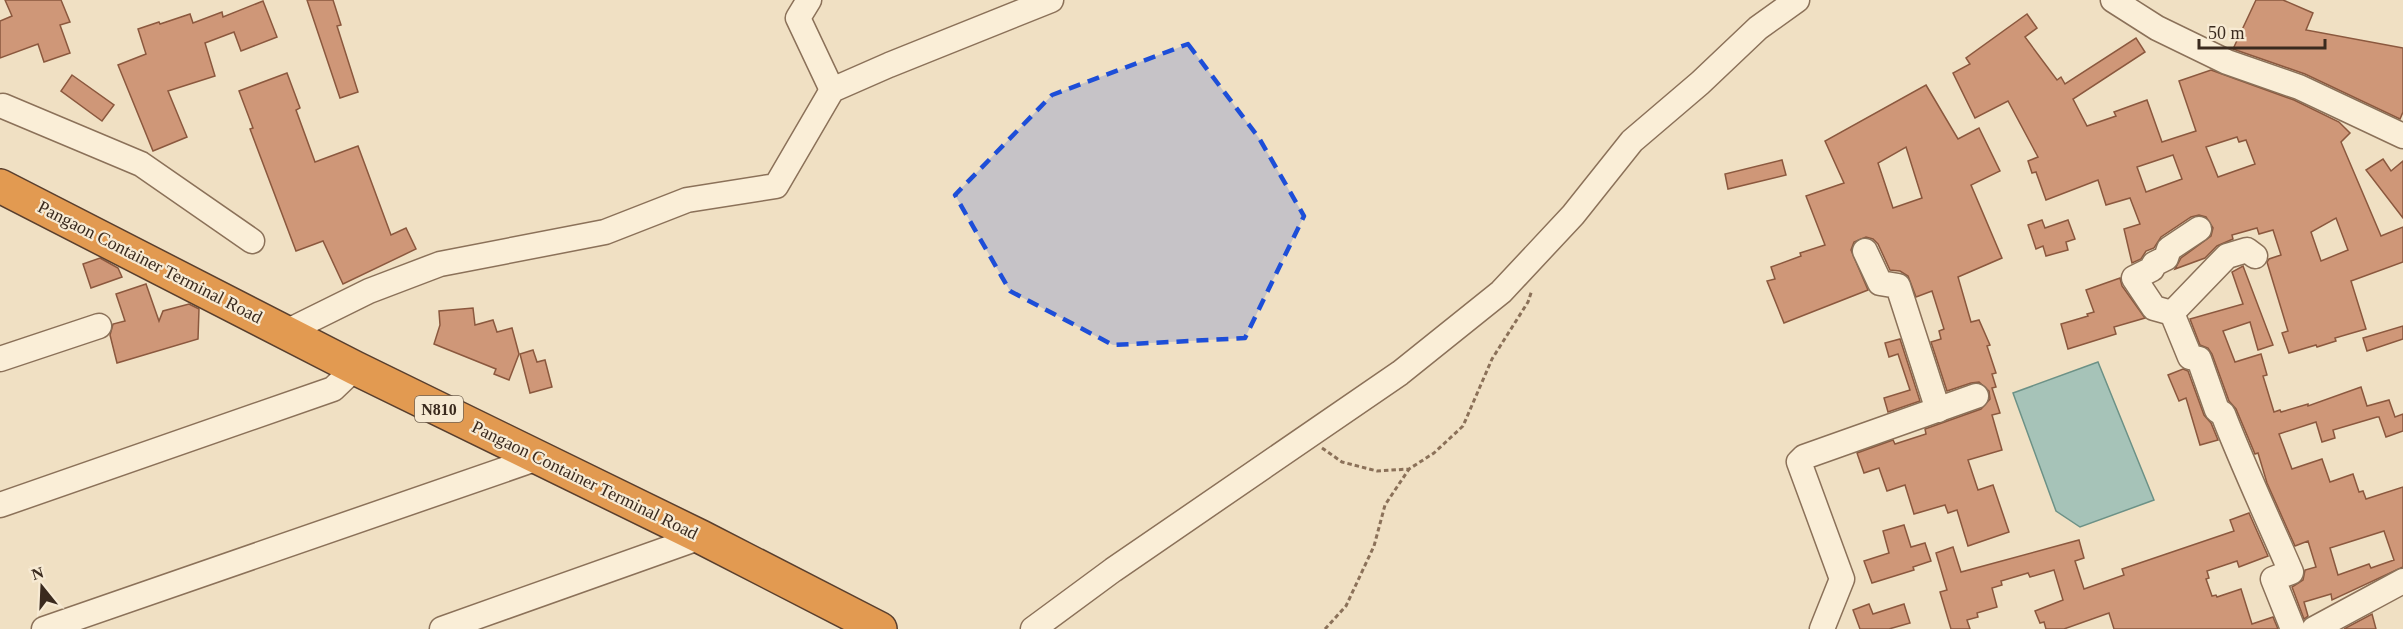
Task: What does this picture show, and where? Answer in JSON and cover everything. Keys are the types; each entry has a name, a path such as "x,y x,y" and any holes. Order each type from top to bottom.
{"highway":[{"name":"Pangaon Container Terminal Road","path":"0,186 356,368 701,537 861,626"}],"street":[{"path":"809,0 798,18 832,90"},
{"path":"286,332 369,291 440,264 605,232 687,200 776,186 832,90 1051,0"},
{"path":"1033,629 1123,564 1400,373 1501,292 1573,215 1632,141 1700,83 1758,28 1797,0"},
{"path":"2113,0 2157,28 2227,62 2299,87 2403,136"},
{"path":"1,108 141,164 252,241"},
{"path":"2172,313 2154,308 2134,279 2152,269 2154,264 2166,258 2169,249 2199,229"},
{"path":"2172,313 2227,256 2247,250 2255,256"},
{"path":"1865,251 1880,283 1898,286 1938,410"},
{"path":"2172,313 2190,357 2199,359 2217,410 2223,414 2243,466 2253,482 2291,572 2272,579 2293,629"},
{"path":"0,359 99,326"},
{"path":"0,505 333,389 356,368"},
{"path":"1822,629 1842,579 1799,462 1804,457 1976,396"},
{"path":"44,629 538,458"},
{"path":"442,629 701,537"},
{"path":"2314,629 2403,581"}],"path":[{"path":"1325,629 1346,606 1374,546 1385,505 1409,469 1434,453 1462,426 1492,359 1528,302 1535,282"},
{"path":"1307,437 1342,462 1377,471 1409,469"}],"highlighted area":[{"path":"1188,44 1259,138 1304,216 1245,338 1113,345 1010,291 955,195 1052,95"}],"shaded area":[{"path":"2098,362 2154,500 2080,527 2056,511 2013,393"}],"building":[{"path":"5,0 61,0 70,22 60,25 70,53 44,62 38,44 0,58 0,21 12,16"},
{"path":"307,0 333,0 341,25 337,26 358,92 340,98"},
{"path":"2256,0 2283,0 2313,13 2306,30 2403,48 2403,112 2400,119 2305,74 2233,49"},
{"path":"263,1 277,37 241,51 234,32 205,43 215,76 168,91 187,137 153,151 118,65 146,54 138,29 190,14 193,23 222,12 223,17"},
{"path":"2027,14 2037,28 2025,37 2057,80 2061,77 2065,84 2136,38 2145,52 2073,99 2087,126 2116,116 2114,112 2147,100 2162,142 2196,131 2179,81 2211,70 2294,100 2339,122 2350,133 2341,142 2381,236 2403,227 2403,262 2351,281 2366,329 2335,338 2336,341 2317,347 2316,345 2289,353 2282,333 2288,331 2267,262 2281,255 2273,230 2259,234 2257,228 2232,235 2233,239 2217,246 2205,258 2175,269 2181,258 2211,236 2213,228 2206,217 2199,215 2191,217 2161,237 2154,248 2146,251 2141,259 2132,263 2124,229 2140,224 2130,198 2106,205 2098,180 2046,200 2036,172 2032,173 2028,161 2038,157 2008,101 1975,118 1953,73 1970,64 1966,58","holes":["2237,137 2239,142 2246,140 2255,164 2218,177 2206,147","2173,155 2182,179 2146,192 2137,167","2336,218 2348,250 2321,261 2311,232"]},
{"path":"287,73 300,108 296,110 315,162 358,146 391,235 406,228 416,249 343,284 323,241 296,251 250,129 253,128 239,91"},
{"path":"72,75 114,105 102,121 61,91"},
{"path":"1926,85 1958,139 1979,128 2000,171 1971,185 2002,258 1958,277 1971,322 1979,320 1990,345 1987,346 1996,373 1992,374 1996,387 1992,388 2000,413 1992,415 2002,450 1968,460 1978,490 1993,485 2009,532 1968,546 1957,510 1948,513 1945,505 1914,514 1905,485 1887,491 1879,468 1864,473 1857,453 1893,440 1895,444 1926,434 1925,429 1981,409 1990,399 1989,391 1979,382 1947,391 1931,342 1941,339 1939,331 1944,329 1932,291 1916,297 1908,276 1900,271 1890,270 1878,244 1866,237 1854,242 1851,250 1868,290 1784,323 1767,281 1775,279 1771,267 1801,256 1800,253 1825,245 1806,196 1844,183 1825,141","holes":["1906,147 1922,198 1893,208 1878,163"]},
{"path":"2383,159 2391,171 2403,161 2403,218 2366,170"},
{"path":"1782,160 1786,175 1728,189 1725,174"},
{"path":"2042,220 2045,228 2068,220 2075,239 2066,242 2068,250 2046,256 2043,246 2036,249 2028,225"},
{"path":"100,258 118,268 122,277 91,288 83,264"},
{"path":"2243,266 2273,345 2258,350 2250,322 2223,331 2235,362 2261,354 2267,375 2263,376 2274,412 2308,404 2308,406 2361,387 2367,406 2389,400 2395,417 2403,414 2403,431 2386,437 2379,417 2333,430 2335,438 2322,442 2316,422 2279,434 2292,469 2322,459 2330,482 2353,474 2359,492 2363,491 2366,499 2403,487 2403,567 2332,600 2331,594 2304,602 2308,616 2304,619 2292,587 2303,580 2305,570 2316,567 2308,541 2295,546 2267,483 2258,453 2255,454 2236,409 2229,401 2212,354 2208,348 2200,345 2190,319 2243,304 2232,272","holes":["2384,531 2394,560 2371,568 2369,564 2338,575 2330,548"]},
{"path":"2120,278 2122,286 2145,318 2114,327 2116,334 2068,349 2061,324 2094,312 2086,290"},
{"path":"146,284 159,321 163,311 189,304 199,309 198,339 117,363 110,335 113,324 125,321 116,294"},
{"path":"473,308 475,325 493,320 497,332 512,328 519,354 509,380 494,374 496,369 434,344 440,325 439,311"},
{"path":"2403,326 2403,339 2367,351 2363,338"},
{"path":"1900,339 1920,401 1888,412 1884,398 1910,390 1898,354 1889,357 1885,343"},
{"path":"533,350 537,362 545,360 552,387 530,393 520,354"},
{"path":"2183,369 2188,371 2204,415 2211,423 2218,440 2200,445 2186,398 2179,401 2168,375"},
{"path":"2249,513 2268,556 2239,567 2237,561 2207,571 2209,578 2206,579 2212,596 2217,597 2241,589 2252,624 2273,617 2278,629 2114,629 2109,613 2064,629 2046,629 2044,622 2040,623 2035,611 2063,600 2054,570 2030,577 2028,573 2001,581 2002,585 1992,588 1997,607 1977,613 1978,617 1967,620 1970,629 1951,629 1940,592 1947,590 1936,553 1953,547 1961,572 2079,540 2084,558 2075,561 2084,589 2124,575 2122,569 2234,531 2230,520"},
{"path":"1904,525 1911,547 1925,543 1931,561 1913,567 1914,570 1872,583 1864,561 1889,553 1883,531"},
{"path":"1869,604 1873,614 1904,604 1910,623 1889,629 1860,629 1853,610"},
{"path":"2372,614 2376,629 2344,629"}]}
